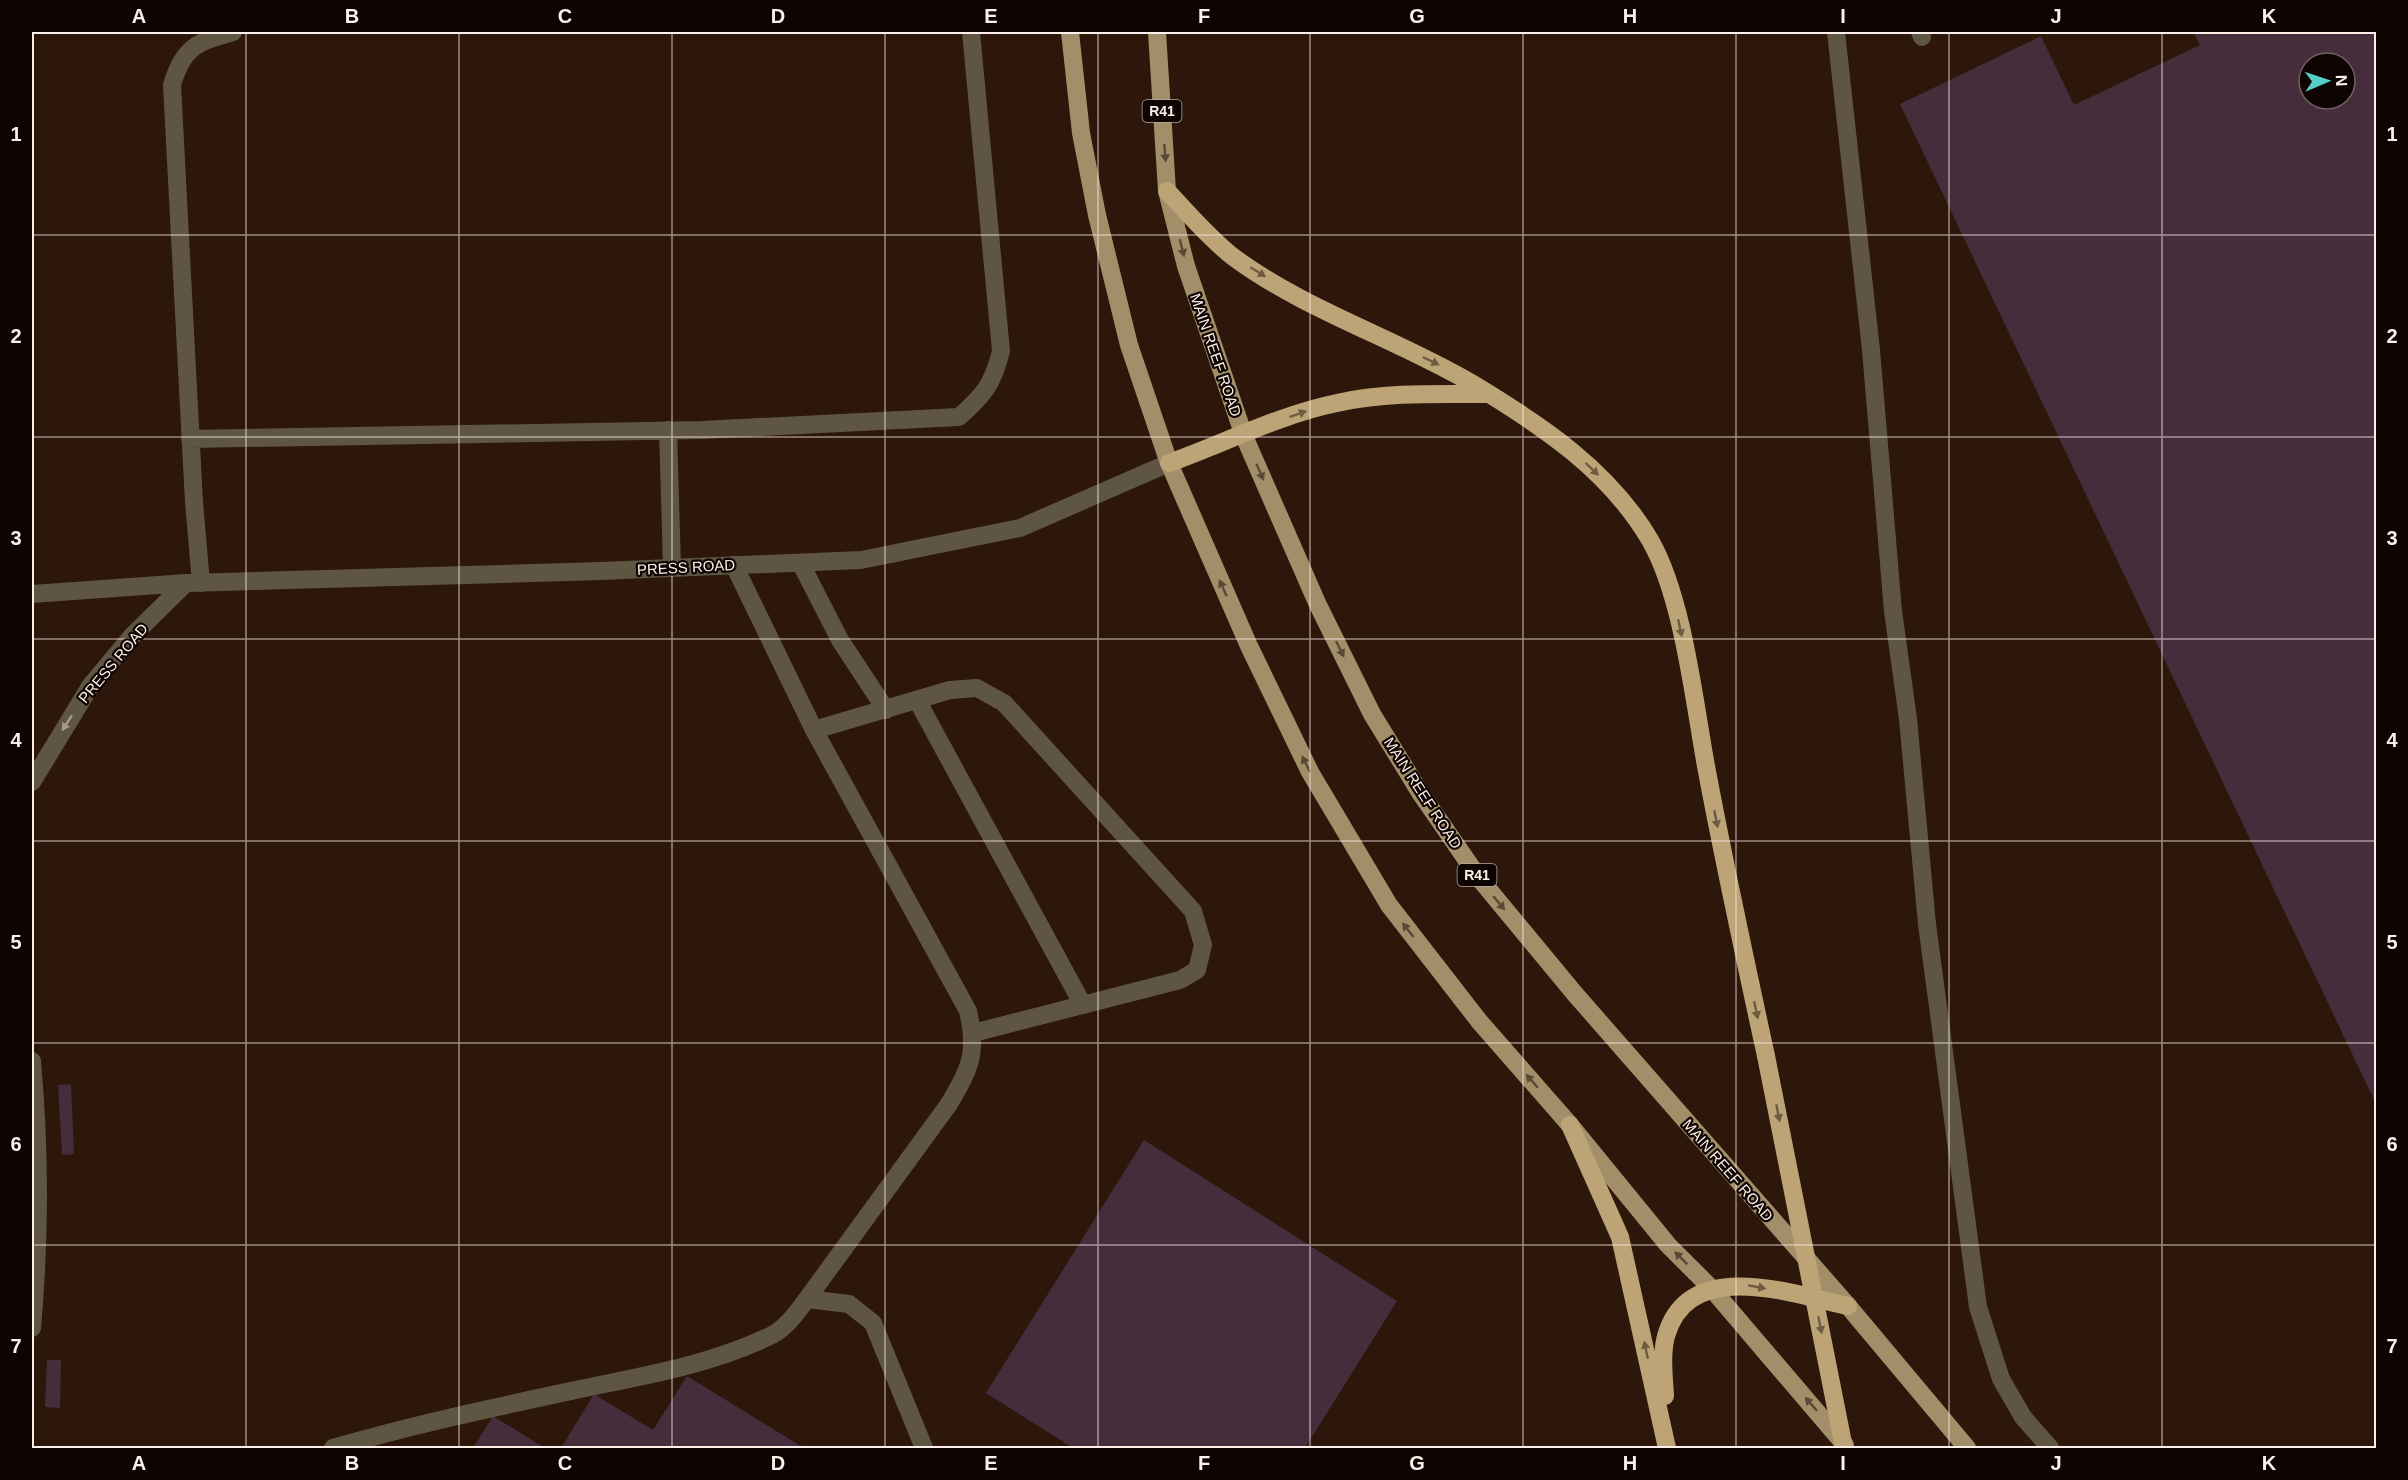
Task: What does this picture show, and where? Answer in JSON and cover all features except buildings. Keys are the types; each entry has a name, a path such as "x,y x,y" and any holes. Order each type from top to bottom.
{"highway":[{"path":"1167,191 1232,255 1287,290 1449,370 1568,446 1611,487 1650,541 1664,571 1679,621 1724,860 1846,1449"},
{"path":"1169,463 1300,413 1338,402 1420,394 1489,394"},
{"path":"1570,1125 1620,1237 1668,1449"},
{"path":"1668,1449 1663,1363 1666,1336 1687,1303 1712,1289 1731,1285 1751,1285 1848,1306"}],"main road":[{"path":"1070,32 1081,133 1097,215 1129,345 1169,463 1249,646 1310,772 1389,905 1479,1021 1570,1125 1668,1245 1712,1289 1846,1449"},
{"name":"MAIN REEF ROAD","path":"1157,32 1167,191 1186,266 1244,436 1318,605 1372,714 1421,794 1479,878 1575,994 1848,1306 1966,1449"}],"street":[{"path":"194,583 190,439 172,85 178,63 201,41 233,32"},
{"path":"190,439 668,430 959,417 984,395 995,376 1001,351 971,32"},
{"path":"1836,32 1869,338 1893,611 1908,719 1925,913 1978,1307 2001,1379 2023,1417 2050,1449"},
{"path":"668,430 672,567"},
{"name":"PRESS ROAD","path":"32,594 194,583 801,564 861,560 1020,528 1169,463"},
{"path":"801,564 840,640 886,711"},
{"path":"333,1449 508,1405 689,1366 726,1355 774,1334 789,1321 807,1299 949,1104 966,1074 974,1051 968,1011 813,730 734,565"},
{"name":"PRESS ROAD","path":"32,782 91,685 132,636 194,583"},
{"path":"813,730 886,711 950,690 977,688 1004,703 1193,911 1203,945 1197,970 1180,980 973,1033"},
{"path":"917,700 1083,1005"},
{"path":"32,1061 38,1127 32,1328"},
{"path":"807,1299 849,1304 873,1323 924,1449"}]}
